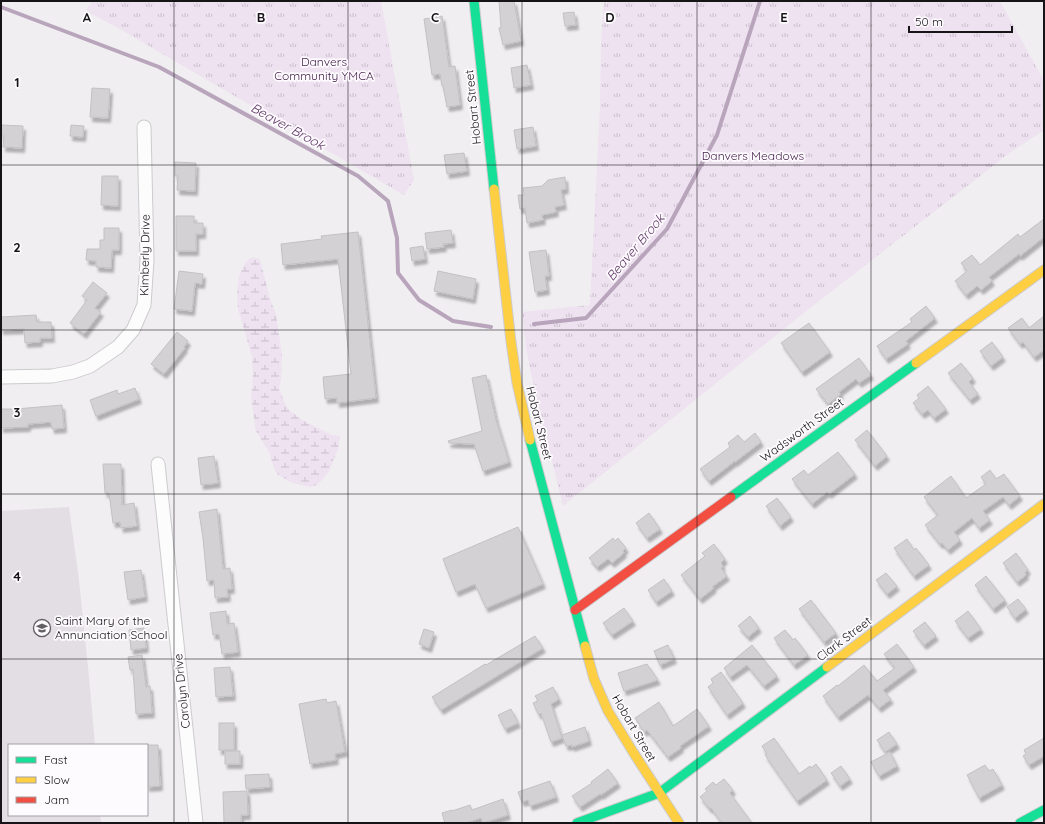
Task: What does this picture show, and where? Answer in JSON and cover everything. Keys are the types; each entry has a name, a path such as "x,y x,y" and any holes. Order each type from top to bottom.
{"street":[{"name":"Hobart Street","path":"474,1 511,342 524,416 592,673 608,711 679,823"},
{"name":"Kimberly Drive","path":"1,377 52,376 73,372 90,366 118,347 133,330 144,305 148,260 144,127"},
{"name":"Wadsworth Street","path":"575,610 1044,270"},
{"name":"Carolyn Drive","path":"158,464 196,823"},
{"name":"Clark Street","path":"659,793 1044,504"},
{"path":"577,823 659,793"},
{"path":"1020,823 1044,810"}],"shaded area":[{"name":"Saint Mary of the Annunciation School","path":"69,507 79,580 95,744 8,744 8,816 100,816 101,823 1,823 1,511"}],"green space":[{"name":"Danvers Community YMCA","path":"92,1 381,1 414,180 404,195 118,28 86,11"},
{"name":"Danvers Meadows","path":"604,1 1000,1 1044,81 1044,130 1011,152 805,312 563,506 534,388 526,347 522,312 590,305"},
{"path":"252,257 260,259 270,299 276,314 282,355 281,380 279,388 285,404 289,410 302,420 332,435 340,436 338,449 328,473 317,485 310,487 293,483 278,475 269,452 256,431 251,398 253,374 252,357 238,309 237,293 239,277 242,269 246,262"}],"building":[{"path":"499,1 514,1 521,41 503,45 499,28 501,27"},
{"path":"574,12 576,25 565,26 563,13"},
{"path":"442,16 449,67 455,66 460,105 447,107 440,74 432,75 424,19"},
{"path":"527,65 531,85 514,88 511,68"},
{"path":"92,88 110,89 108,118 90,117"},
{"path":"1,125 23,126 22,148 3,147 4,136 1,136"},
{"path":"71,125 84,126 83,137 70,136"},
{"path":"533,127 536,146 517,149 514,130"},
{"path":"464,153 467,171 447,174 444,155"},
{"path":"175,162 196,163 195,191 177,190 178,176 175,176"},
{"path":"102,176 118,176 118,206 101,205"},
{"path":"565,177 566,189 561,190 564,205 555,207 556,212 542,215 543,220 527,223 525,208 520,209 518,195 524,195 523,188 542,186 548,180"},
{"path":"176,216 194,216 194,223 203,223 203,234 196,234 196,251 176,251"},
{"path":"1044,219 1044,237 1020,256 1019,254 989,277 992,281 981,290 977,286 966,295 955,281 967,271 961,263 972,255 980,265 1018,234 1020,237"},
{"path":"104,228 119,228 119,250 112,250 111,268 96,267 96,261 86,260 87,249 100,249 100,240 104,240"},
{"path":"451,230 453,243 443,244 444,247 427,249 425,233"},
{"path":"358,232 376,398 337,403 337,398 325,399 323,377 351,374 338,259 283,265 281,244 322,239 321,236"},
{"path":"423,246 425,259 412,261 410,248"},
{"path":"546,250 549,276 545,276 547,290 535,292 529,252"},
{"path":"179,271 203,274 202,284 195,283 192,311 174,309"},
{"path":"438,271 476,279 473,299 434,291"},
{"path":"93,282 107,293 95,308 101,312 84,334 70,323 87,300 82,296"},
{"path":"926,306 935,318 906,341 908,344 886,359 877,346 912,322 910,319"},
{"path":"36,315 37,322 51,322 52,338 40,338 40,342 25,343 24,329 1,330 1,317"},
{"path":"1044,316 1044,350 1034,357 1023,342 1020,344 1008,328 1022,318 1029,328"},
{"path":"809,323 830,352 802,372 781,343"},
{"path":"177,332 188,341 184,347 185,348 164,374 151,364"},
{"path":"992,342 1003,357 991,366 980,351"},
{"path":"859,358 871,375 859,383 856,379 839,392 841,394 828,404 816,389"},
{"path":"961,363 973,378 969,382 978,394 970,400 948,373"},
{"path":"486,375 496,420 509,462 483,471 474,444 449,443 448,441 482,431 472,378"},
{"path":"928,386 946,409 934,418 928,410 922,414 913,403 919,398 917,395"},
{"path":"135,388 139,399 96,416 90,400 117,390 118,394"},
{"path":"62,405 64,428 52,429 51,422 28,424 28,427 1,428 1,409"},
{"path":"867,430 887,456 875,466 855,440"},
{"path":"755,433 761,442 709,481 700,469 730,447 728,443 738,435 744,442"},
{"path":"838,452 855,474 829,494 827,492 812,504 792,479 804,470 808,475"},
{"path":"214,456 218,483 201,485 198,458"},
{"path":"103,464 121,464 122,505 134,503 137,526 121,528 120,522 113,523 109,493 105,493"},
{"path":"990,470 996,479 1004,474 1020,496 1009,505 1003,497 983,511 990,520 979,528 972,518 954,532 960,540 948,550 942,543 940,544 925,525 938,515 924,497 951,476 966,498 986,484 981,477"},
{"path":"777,498 791,517 780,526 766,506"},
{"path":"217,509 223,569 230,568 232,589 227,589 228,597 215,598 214,580 207,581 199,512"},
{"path":"649,513 660,529 647,538 636,523"},
{"path":"518,527 543,584 486,608 475,584 456,592 443,559"},
{"path":"613,538 615,541 618,538 626,548 623,551 624,553 612,563 608,559 597,567 589,558"},
{"path":"907,539 914,550 916,548 929,565 914,576 894,548"},
{"path":"714,544 725,559 721,563 723,567 721,568 727,576 712,587 714,588 700,599 681,575 705,556 702,553"},
{"path":"1016,553 1028,570 1025,572 1026,575 1017,582 1003,563"},
{"path":"141,570 145,597 128,600 124,572"},
{"path":"886,573 897,586 887,594 876,580"},
{"path":"986,576 1005,600 993,609 975,585"},
{"path":"664,579 672,591 656,602 648,590"},
{"path":"1018,599 1026,609 1015,618 1007,607"},
{"path":"811,600 836,633 824,642 799,609"},
{"path":"624,608 633,621 612,635 603,623"},
{"path":"226,611 227,624 234,623 238,652 222,654 219,634 213,635 210,613"},
{"path":"968,611 981,629 968,638 955,621"},
{"path":"750,616 759,628 748,637 738,626"},
{"path":"925,622 936,636 924,645 913,631"},
{"path":"144,628 146,648 131,650 129,630"},
{"path":"424,629 434,632 429,648 419,644"},
{"path":"785,630 793,640 795,638 808,655 794,665 774,638"},
{"path":"535,636 543,648 441,710 432,697 485,664 486,665"},
{"path":"897,644 914,667 883,690 891,699 879,708 868,695 838,717 823,696 864,665 877,681 895,668 884,654"},
{"path":"668,645 674,659 660,665 654,651"},
{"path":"752,645 777,676 764,686 747,665 730,677 724,668"},
{"path":"142,655 146,687 150,686 152,713 136,714 133,669 130,670 128,657"},
{"path":"647,664 658,680 624,691 618,673"},
{"path":"230,667 233,696 216,697 214,668"},
{"path":"721,672 743,703 727,715 708,687 713,683 711,679"},
{"path":"553,687 559,699 551,704 562,738 551,742 541,713 539,715 533,703 538,701 535,696"},
{"path":"326,699 327,703 336,701 345,752 335,754 336,760 310,764 299,704"},
{"path":"659,702 673,726 697,709 709,726 680,746 681,748 668,757 647,730 644,732 635,718"},
{"path":"511,709 518,723 505,729 498,715"},
{"path":"219,723 234,723 234,750 219,750"},
{"path":"585,727 589,741 572,747 572,745 566,746 562,735"},
{"path":"889,732 897,744 885,752 877,740"},
{"path":"774,738 799,774 810,766 811,768 816,764 827,780 797,801 765,755 767,754 762,746"},
{"path":"1044,738 1044,756 1029,765 1023,756 1026,754 1024,750"},
{"path":"148,745 158,745 160,786 148,787"},
{"path":"225,751 240,751 240,764 225,764"},
{"path":"890,752 897,766 879,776 871,762"},
{"path":"985,765 989,771 993,769 1002,785 979,798 967,775"},
{"path":"841,766 850,779 840,786 831,773"},
{"path":"608,769 618,783 580,807 572,796 592,783 591,782"},
{"path":"269,774 270,787 246,789 245,775"},
{"path":"724,779 733,790 730,793 752,823 722,823 711,808 710,809 700,797 707,791 705,789 713,782 716,785"},
{"path":"550,781 556,797 530,806 528,800 522,802 518,792"},
{"path":"247,791 248,815 241,815 241,823 224,823 223,792"},
{"path":"503,799 508,815 483,823 481,818 466,823 445,823 442,813 470,805 472,810"}],"waterway":[{"name":"Beaver Brook","path":"534,324 586,318 667,229 717,135 760,1"},
{"name":"Beaver Brook","path":"1,7 159,67 358,176 388,201 397,238 398,273 419,300 453,321 491,327"}],"traffic: fast":[{"path":"474,1 494,189"},
{"path":"731,497 916,363"},
{"path":"530,440 585,646"},
{"path":"577,823 659,793 827,667"},
{"path":"1020,823 1044,810"}],"traffic: slow":[{"path":"494,189 511,342 517,383 530,440"},
{"path":"916,363 1044,270"},
{"path":"827,667 1044,504"},
{"path":"585,646 594,679 608,711 679,823"}],"traffic: jam":[{"path":"575,610 731,497"}],"place":[{"name":"Saint Mary of the Annunciation School","path":"42,628"}]}
